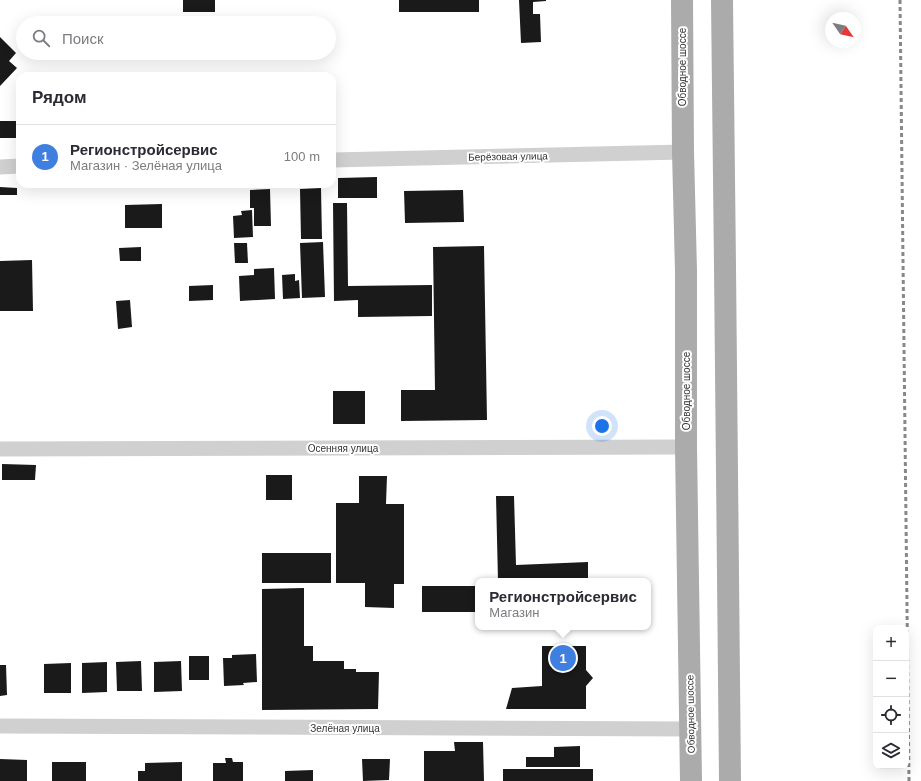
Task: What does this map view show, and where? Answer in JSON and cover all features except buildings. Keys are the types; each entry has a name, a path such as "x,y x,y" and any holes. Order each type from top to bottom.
{"main road":[{"name":"Обводное шоссе","path":"682,0 691,781"},
{"path":"722,0 726,267 730,781"}],"street":[{"name":"Берёзовая улица","path":"336,160 683,152"},
{"path":"0,167 16,166"},
{"name":"Осенняя улица","path":"0,449 686,447"},
{"name":"Зелёная улица","path":"0,726 691,729"}],"railway":[{"path":"900,0 909,781"}],"place":[{"name":"Регионстройсервис","path":"563,658"}]}
